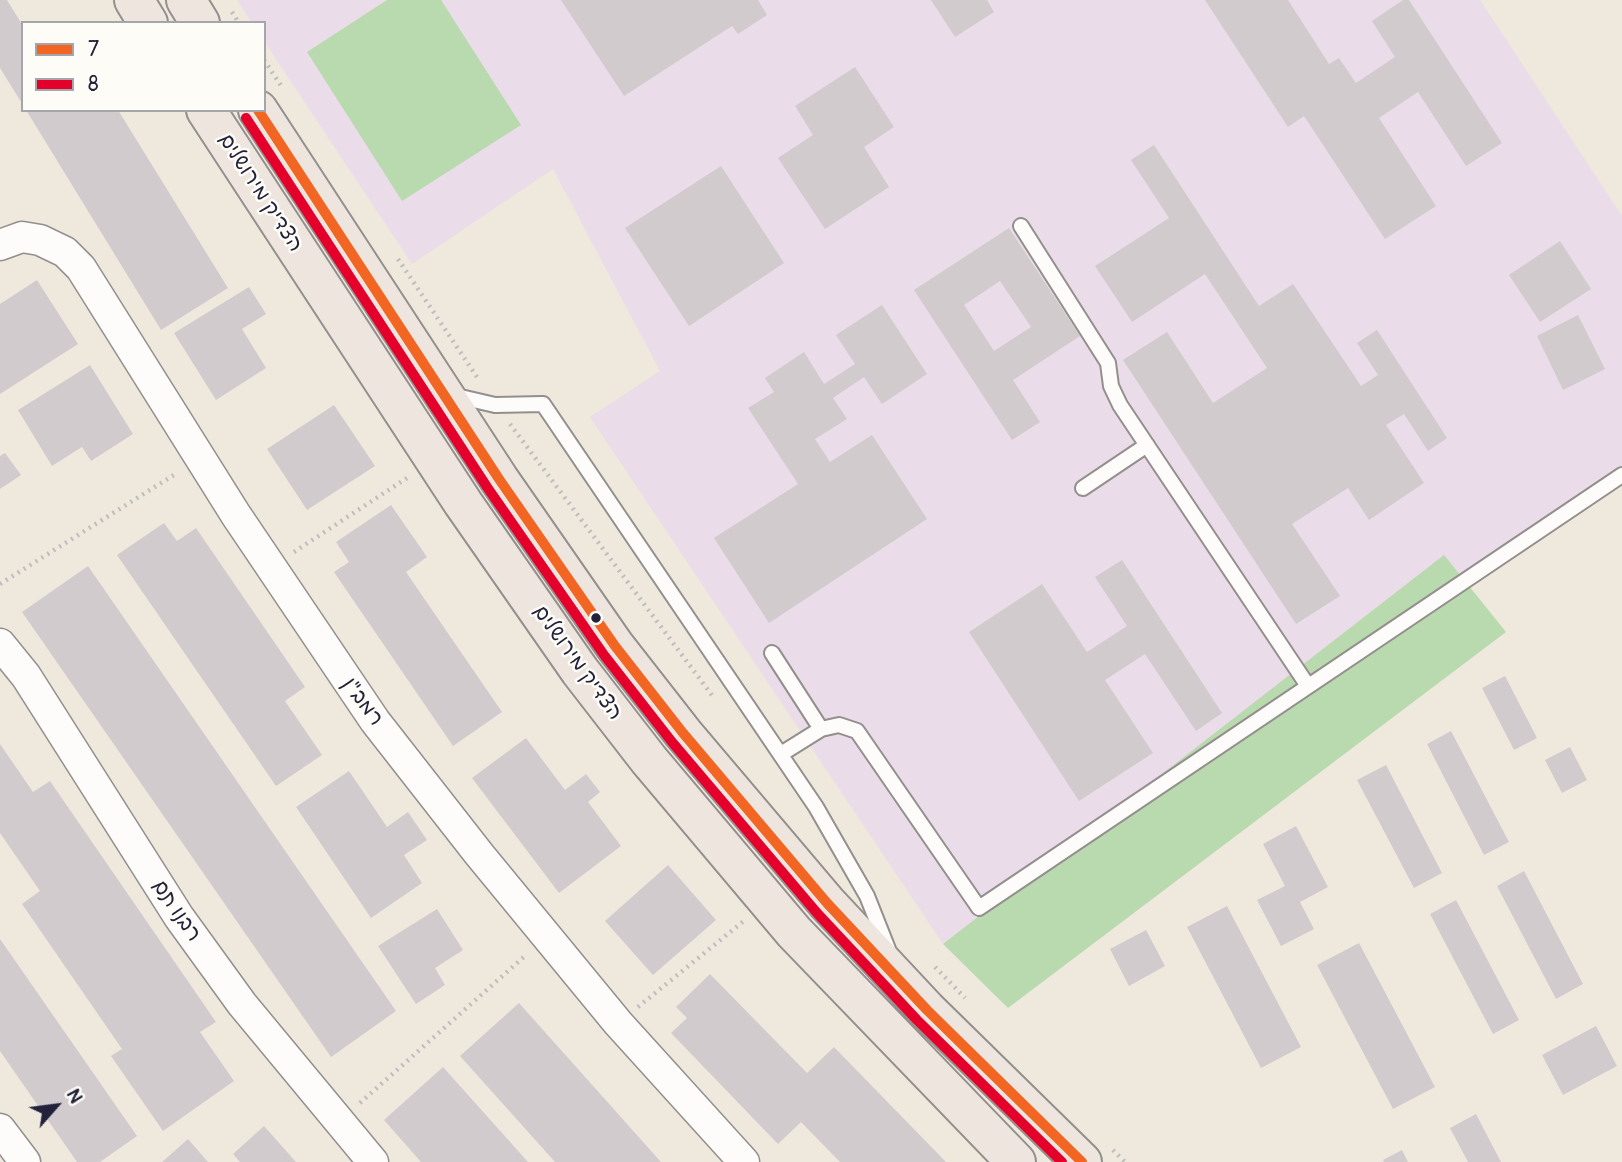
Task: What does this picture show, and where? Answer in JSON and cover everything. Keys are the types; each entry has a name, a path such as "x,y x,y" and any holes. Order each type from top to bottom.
{"main road":[{"path":"134,0 147,21"},
{"path":"186,0 200,21"},
{"name":"הצדיק מירושלים","path":"207,112 434,459 580,671 656,770 767,901 897,1041 1016,1162"},
{"name":"הצדיק מירושלים","path":"259,112 443,393 615,646 683,733 817,893 902,983 1082,1162"}],"street":[{"name":"רמב\"ן","path":"4,237 40,240 65,252 80,268 270,568 375,721 618,1023 744,1162"},
{"name":"רבנו תם","path":"0,644 26,676 179,917 242,1004 373,1162"},
{"path":"0,1129 25,1162"}],"lane":[{"path":"1021,226 1092,334 1108,363 1111,386 1120,405 1308,686"},
{"path":"443,393 495,405 543,404 781,754 867,896 902,983"},
{"path":"1083,488 1147,445"},
{"path":"781,754 821,729 839,725 857,731 979,908 1622,475"},
{"path":"772,653 821,729"}],"path":[{"path":"0,584 200,459"},
{"path":"270,568 434,459"},
{"path":"618,1023 767,901"},
{"path":"338,1122 547,937"}],"shaded area":[{"path":"237,0 1480,0 1622,216 1622,482 943,944 590,417 660,371 553,169 412,264 266,44 266,21 251,21"}],"green space":[{"path":"387,0 441,0 521,125 402,201 307,52"},
{"path":"1444,555 1506,632 1008,1008 943,944"}],"building":[{"path":"0,0 7,0 21,23 21,102 0,68"},
{"path":"561,0 758,0 767,15 738,34 732,26 624,96"},
{"path":"931,0 987,0 994,12 955,37"},
{"path":"1205,0 1288,0 1329,64 1339,58 1356,83 1395,57 1372,21 1403,0 1409,0 1502,143 1466,166 1418,92 1379,118 1436,206 1385,239 1304,116 1288,127"},
{"path":"855,67 894,127 864,147 889,187 825,229 778,158 813,135 795,106"},
{"path":"27,112 119,112 228,288 161,330"},
{"path":"1154,145 1259,306 1293,284 1361,386 1378,375 1357,343 1377,330 1447,438 1428,451 1404,414 1386,425 1424,483 1369,520 1348,488 1292,524 1340,596 1296,624 1123,360 1167,332 1213,403 1267,368 1205,274 1132,322 1095,266 1169,218 1131,160"},
{"path":"721,166 784,263 689,326 625,228"},
{"path":"1009,228 1080,336 1013,380 1040,422 1012,440 914,290","holes":["1000,281 1031,327 994,351 964,305"]},
{"path":"1560,241 1591,289 1540,322 1509,275"},
{"path":"37,280 78,344 0,394 0,304"},
{"path":"249,287 266,314 242,329 266,368 216,400 174,333"},
{"path":"882,305 927,374 882,404 864,377 833,398 847,419 815,439 830,462 872,435 927,519 769,623 714,538 798,484 748,408 774,392 765,378 804,352 824,384 855,364 836,335"},
{"path":"1578,315 1605,369 1563,390 1537,336"},
{"path":"90,365 133,434 91,461 82,447 52,466 18,410"},
{"path":"334,405 375,466 307,510 267,449"},
{"path":"5,453 21,475 0,489 0,456"},
{"path":"391,505 427,557 406,572 502,712 453,746 334,572 349,562 336,542"},
{"path":"164,523 177,541 196,528 305,687 285,701 322,755 276,786 117,555"},
{"path":"1122,560 1222,713 1196,731 1145,654 1105,680 1153,753 1079,801 969,632 1042,584 1087,652 1127,626 1095,577"},
{"path":"88,566 396,1011 331,1057 22,612"},
{"path":"1505,676 1537,738 1514,750 1482,688"},
{"path":"1451,731 1509,842 1484,855 1427,744"},
{"path":"526,738 565,790 586,774 600,792 588,802 621,846 559,893 472,778"},
{"path":"0,744 33,792 50,781 216,1022 200,1032 234,1081 163,1131 111,1056 122,1049 22,904 40,891 0,833"},
{"path":"1570,747 1587,780 1562,793 1545,760"},
{"path":"1386,765 1442,873 1414,888 1357,780"},
{"path":"349,771 387,827 408,812 427,840 404,855 422,883 371,918 296,807"},
{"path":"1296,826 1328,887 1300,902 1314,929 1281,946 1257,900 1285,886 1263,844"},
{"path":"668,865 716,920 653,975 605,921"},
{"path":"1524,871 1583,984 1556,999 1497,886"},
{"path":"1456,900 1519,1020 1493,1034 1430,914"},
{"path":"1227,906 1301,1047 1261,1068 1187,927"},
{"path":"437,909 463,950 435,968 445,985 416,1004 378,946"},
{"path":"1146,930 1165,966 1129,986 1110,949"},
{"path":"0,939 137,1136 100,1162 77,1162 0,1051"},
{"path":"1359,943 1435,1087 1393,1109 1317,965"},
{"path":"710,974 807,1073 834,1047 946,1162 840,1162 801,1122 778,1144 671,1033 687,1018 676,1007"},
{"path":"519,1003 661,1162 555,1162 460,1056"},
{"path":"1596,1026 1617,1066 1563,1095 1542,1055"},
{"path":"443,1067 528,1162 421,1162 384,1120"},
{"path":"1476,1114 1501,1162 1468,1162 1450,1128"},
{"path":"264,1126 296,1162 240,1162 233,1154"},
{"path":"188,1139 208,1162 162,1162"},
{"path":"1402,1150 1408,1162 1384,1162 1383,1160"}],"transit line":[{"name":"7","path":"259,112 499,479 615,646 683,733 827,903 927,1010 1082,1162"},
{"name":"8","path":"246,118 487,487 604,655 672,742 817,913 917,1020 1062,1162"}]}
